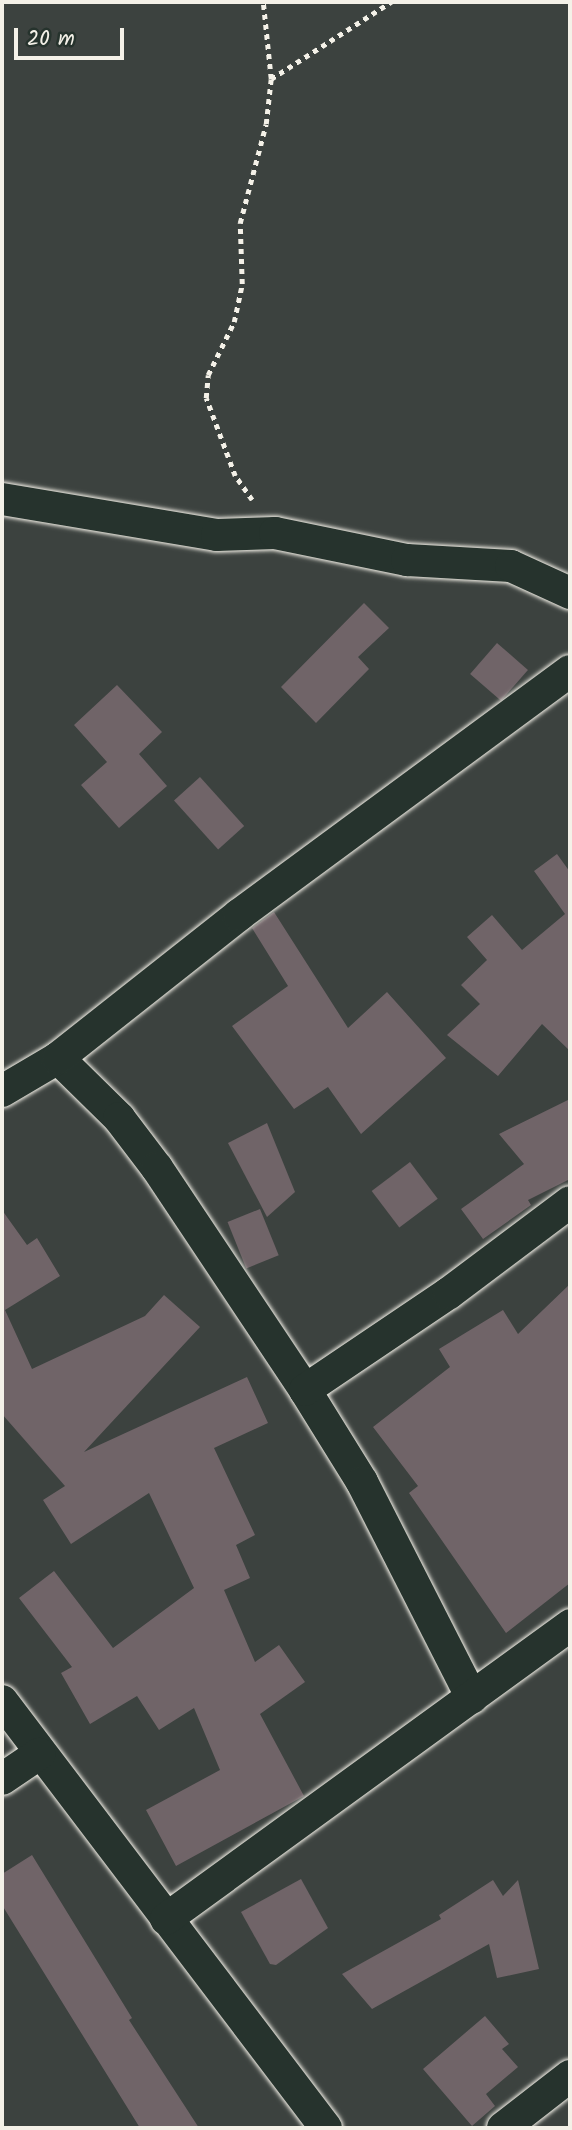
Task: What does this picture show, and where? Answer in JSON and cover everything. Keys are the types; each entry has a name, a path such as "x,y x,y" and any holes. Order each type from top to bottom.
{"street":[{"path":"2,499 217,536 275,533 407,560 511,566 570,593"},
{"path":"2,1091 58,1058 239,915 570,671"},
{"path":"58,1058 119,1118 157,1168 305,1390 362,1482 472,1698"},
{"path":"305,1390 450,1293 570,1202"},
{"path":"166,1919 570,1625"},
{"path":"2,1701 39,1754 326,2128"},
{"path":"2,1779 39,1754"},
{"path":"503,2128 570,2077"}],"path":[{"path":"264,2 271,79 267,124 240,223 242,284 234,322 208,375 206,398 235,476 275,533"},
{"path":"271,79 391,2"}],"building":[{"path":"364,603 389,628 358,657 369,669 316,723 281,687"},
{"path":"497,643 528,670 501,701 470,674"},
{"path":"117,685 162,732 139,754 167,786 119,828 81,785 107,762 74,725"},
{"path":"200,777 244,826 218,849 174,800"},
{"path":"557,854 570,872 570,1051 542,1024 498,1076 447,1035 480,1004 461,985 487,960 467,937 492,915 522,950 565,914 534,871"},
{"path":"274,912 348,1028 387,992 446,1058 361,1134 328,1087 294,1109 232,1026 288,986 252,928"},
{"path":"570,1099 570,1179 528,1200 531,1205 483,1239 461,1209 524,1164 499,1134"},
{"path":"267,1123 295,1192 267,1217 228,1143"},
{"path":"410,1162 438,1199 399,1228 372,1191"},
{"path":"260,1209 279,1255 246,1268 228,1222"},
{"path":"2,1210 27,1245 37,1238 60,1276 5,1310 32,1369 145,1316 164,1295 200,1327 84,1452 247,1377 268,1423 214,1448 255,1535 236,1545 250,1578 224,1590 255,1662 279,1645 305,1682 260,1714 304,1796 176,1866 146,1810 220,1770 194,1708 159,1730 137,1696 90,1724 61,1673 72,1667 19,1598 54,1571 113,1648 194,1588 149,1493 71,1544 43,1500 65,1486 2,1414"},
{"path":"570,1284 570,1583 506,1633 409,1493 418,1486 373,1427 450,1367 439,1349 503,1310 518,1334"},
{"path":"32,1855 132,2018 129,2020 199,2128 140,2128 2,1905 2,1874"},
{"path":"301,1879 328,1928 276,1965 270,1964 241,1912"},
{"path":"493,1880 503,1896 518,1880 539,1969 497,1978 489,1944 372,2009 342,1974 441,1919 439,1915"},
{"path":"485,2016 509,2044 502,2049 518,2067 486,2094 495,2106 472,2126 423,2069"}]}
